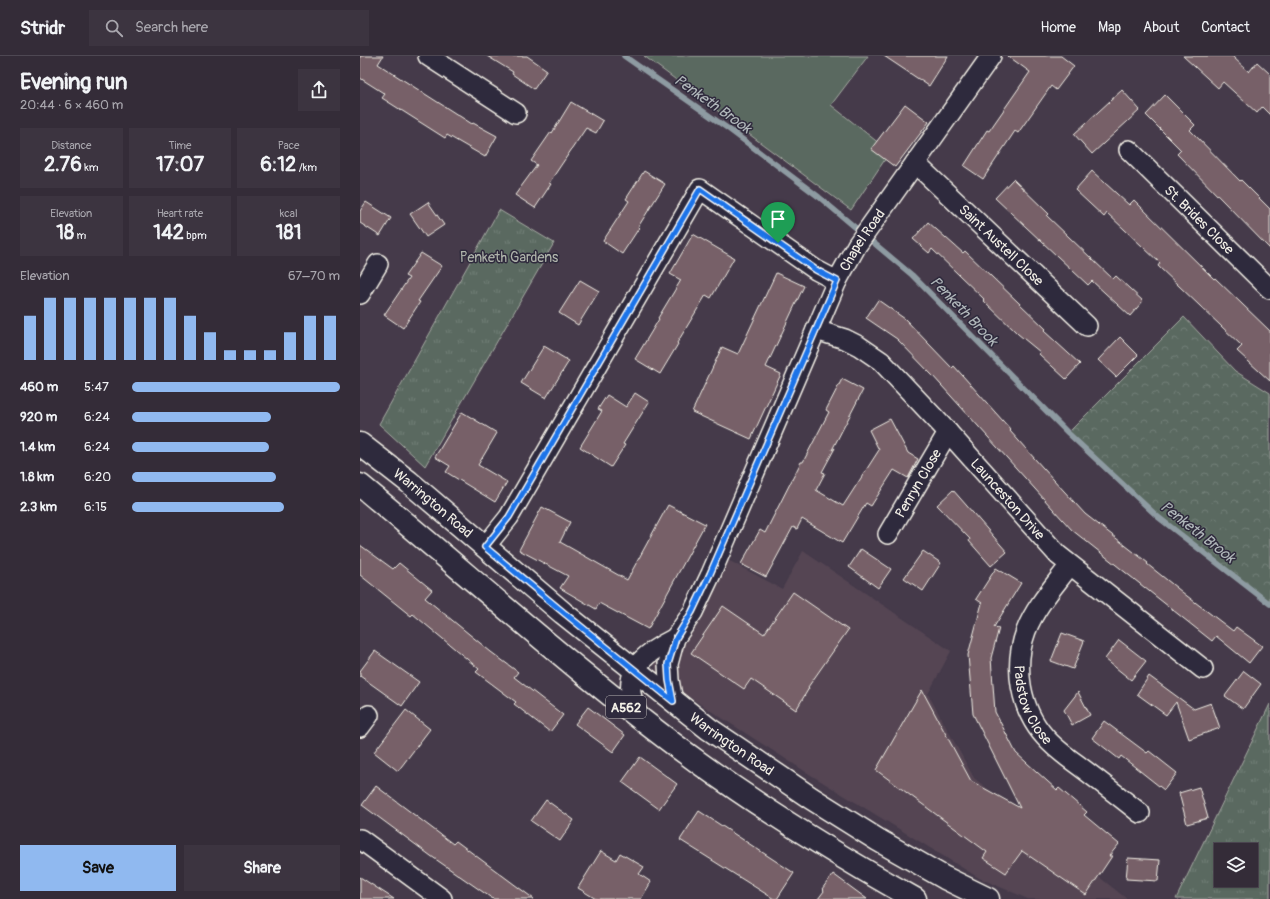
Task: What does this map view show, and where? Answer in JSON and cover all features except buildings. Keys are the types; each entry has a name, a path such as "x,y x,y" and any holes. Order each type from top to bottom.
{"main road":[{"name":"Warrington Road","path":"360,444 409,482 634,670 746,755 878,840 953,882 988,899"},
{"name":"A562","path":"360,485 509,611 640,718 703,766 793,826 865,871 914,899"}],"street":[{"path":"428,56 516,112"},
{"name":"Chapel Road","path":"673,701 668,664 676,638 692,612 710,574 837,281 857,245 991,56"},
{"name":"St. Brides Close","path":"1128,150 1270,289"},
{"name":"Saint Austell Close","path":"915,163 1087,326"},
{"path":"485,547 509,517 700,189 816,270 837,281"},
{"path":"362,287 378,264"},
{"name":"Launceston Drive","path":"816,330 845,339 876,357 948,432 1045,541 1070,565 1203,669"},
{"name":"Penryn Close","path":"888,534 948,432"},
{"name":"Padstow Close","path":"1070,565 1043,602 1026,630 1020,660 1021,688 1031,717 1046,738 1066,756 1140,813"},
{"path":"640,718 632,698 631,682 634,670 644,658 658,647 676,638"},
{"path":"360,839 442,899"}],"shaded area":[{"path":"711,551 782,589 803,551 951,651 928,694 974,778 1127,899 1028,899 979,878 806,772 658,677 654,663"}],"green space":[{"path":"644,56 868,56 831,105 890,152 851,210"},
{"name":"Penketh Gardens","path":"499,210 554,243 425,466 379,424"},
{"path":"1184,317 1235,371 1270,393 1270,604 1158,517 1068,433"},
{"path":"1270,704 1270,899 1176,899"}],"waterway":[{"name":"Penketh Brook","path":"624,56 730,130 819,197 912,275 1068,433 1158,517 1270,604"}],"route":[{"path":"700,189 778,243 816,270 837,281 710,574 692,612 676,638 668,664 673,701 485,547 509,517 700,189"}]}
